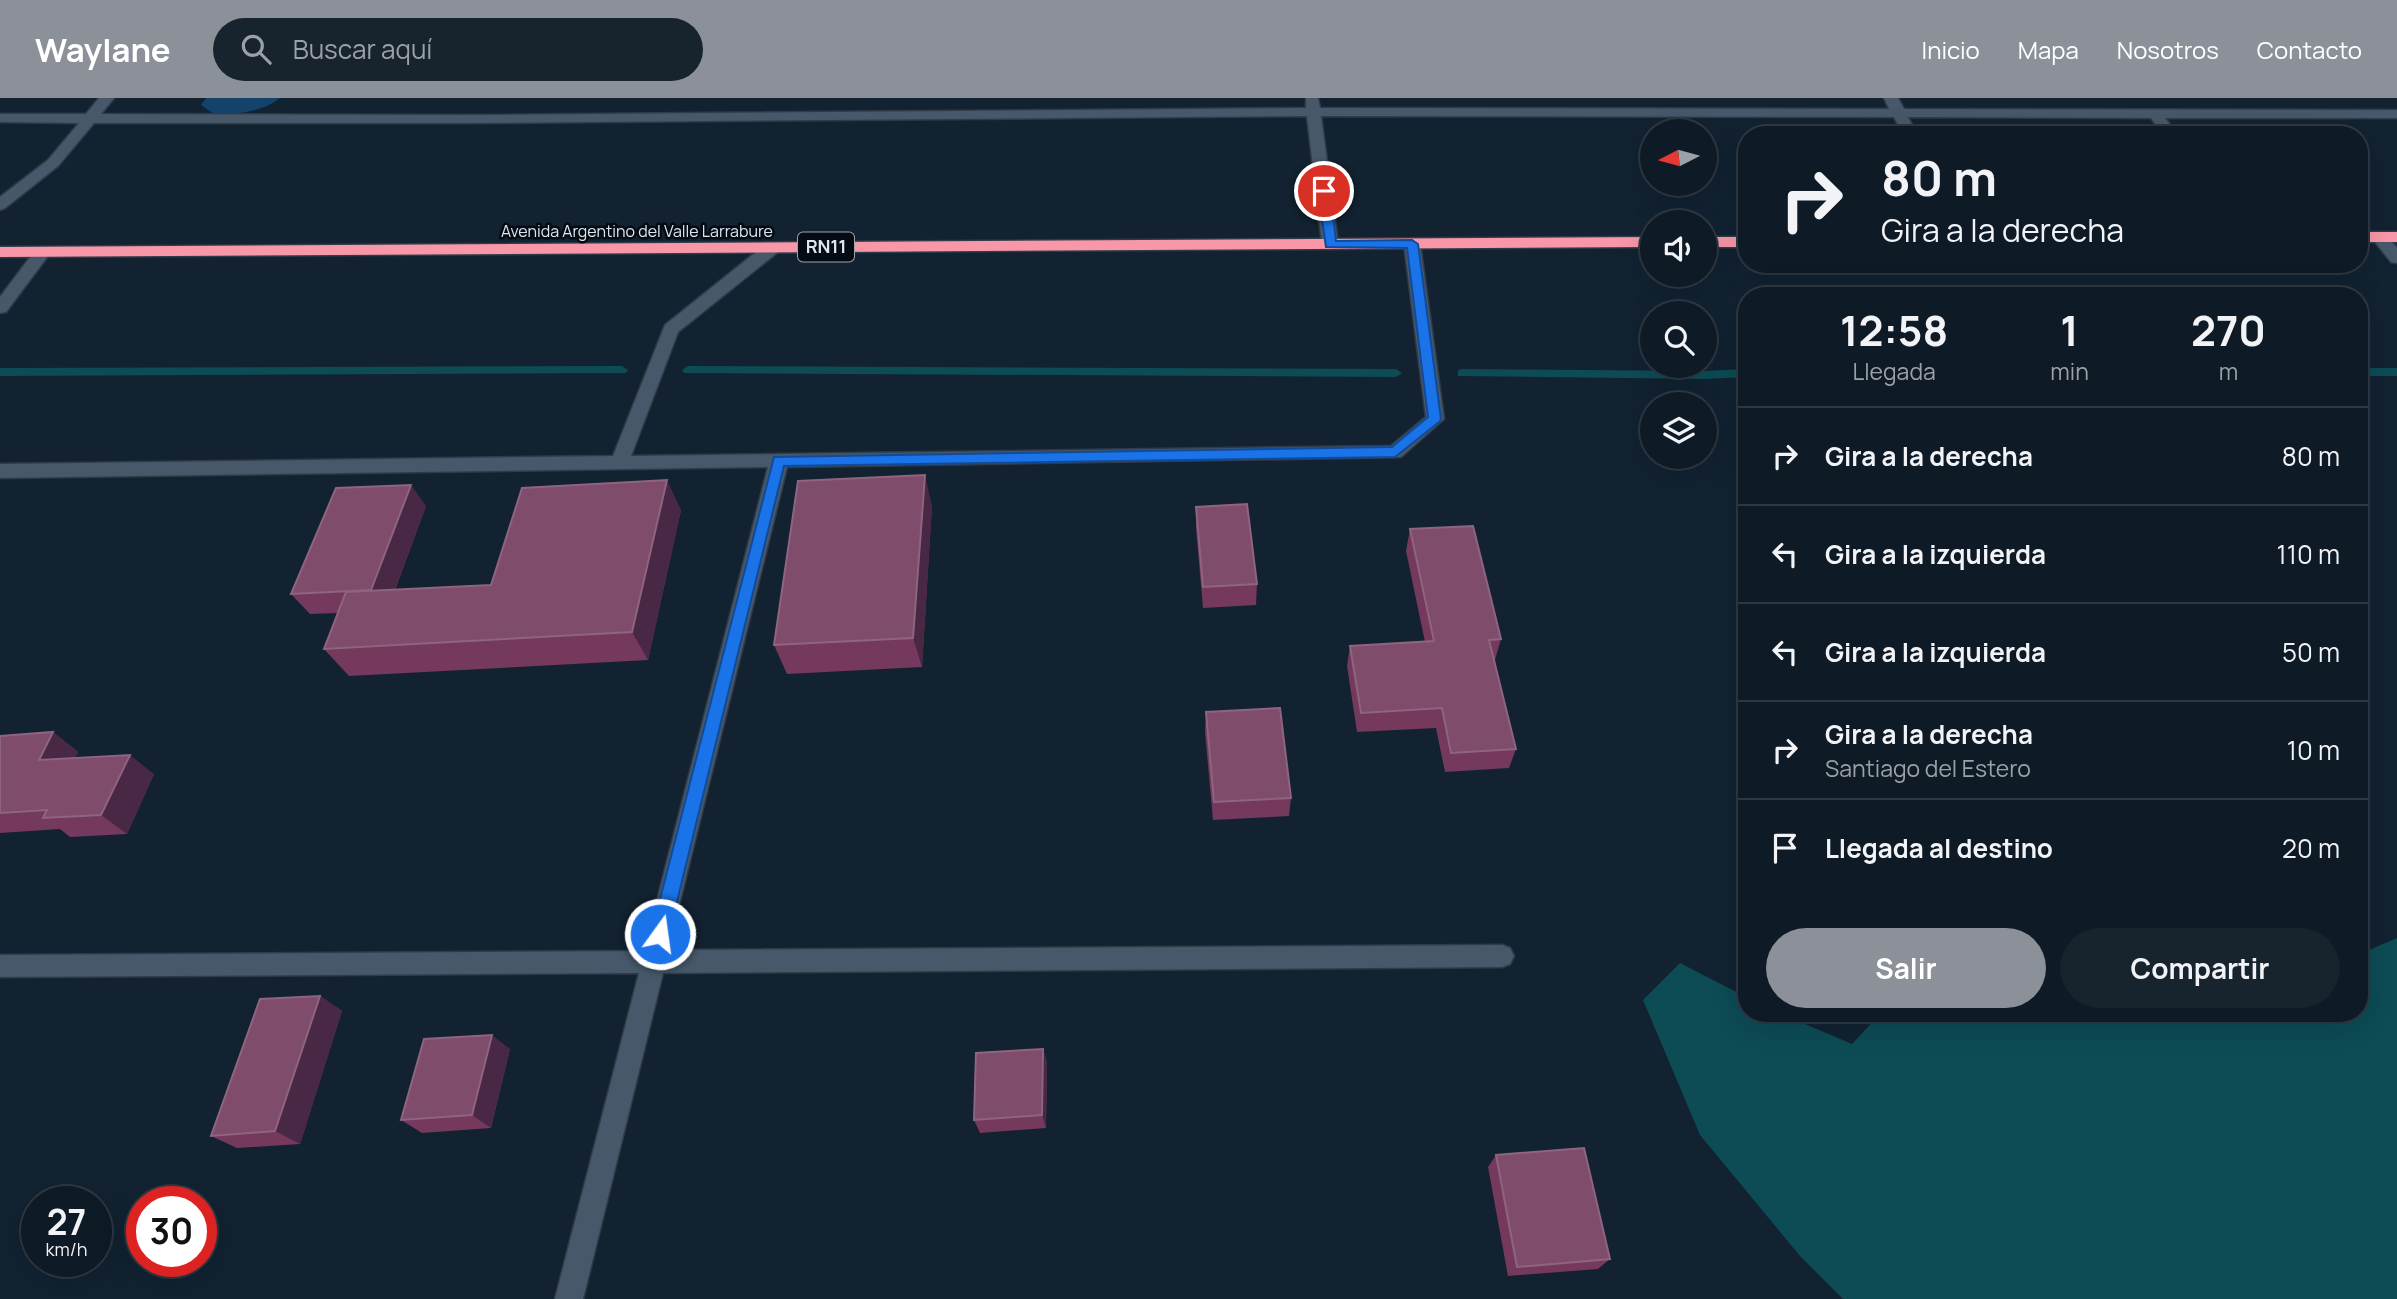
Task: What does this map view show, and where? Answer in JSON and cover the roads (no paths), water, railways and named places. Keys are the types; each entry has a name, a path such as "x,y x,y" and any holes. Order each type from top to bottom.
{"highway":[{"path":"2368,237 2397,237"},
{"path":"1717,242 1738,242"},
{"name":"Avenida Argentino del Valle Larrabure","path":"0,252 1640,243"}],"street":[{"path":"0,205 52,163 107,98"},
{"path":"1891,98 1905,126"},
{"path":"1313,105 1331,244"},
{"path":"0,118 1313,105 1899,114 2397,114"},
{"path":"2155,114 2164,126"},
{"path":"2379,237 2397,258"},
{"path":"0,471 1395,452 1435,419 1412,244"},
{"path":"619,463 671,329 772,248"},
{"path":"0,308 43,252"},
{"path":"569,1299 779,461"},
{"path":"0,966 1502,956"}],"waterway":[{"path":"0,372 622,370"},
{"path":"688,370 1396,373"},
{"path":"2368,372 2397,372"},
{"path":"1462,373 1738,373"}]}
